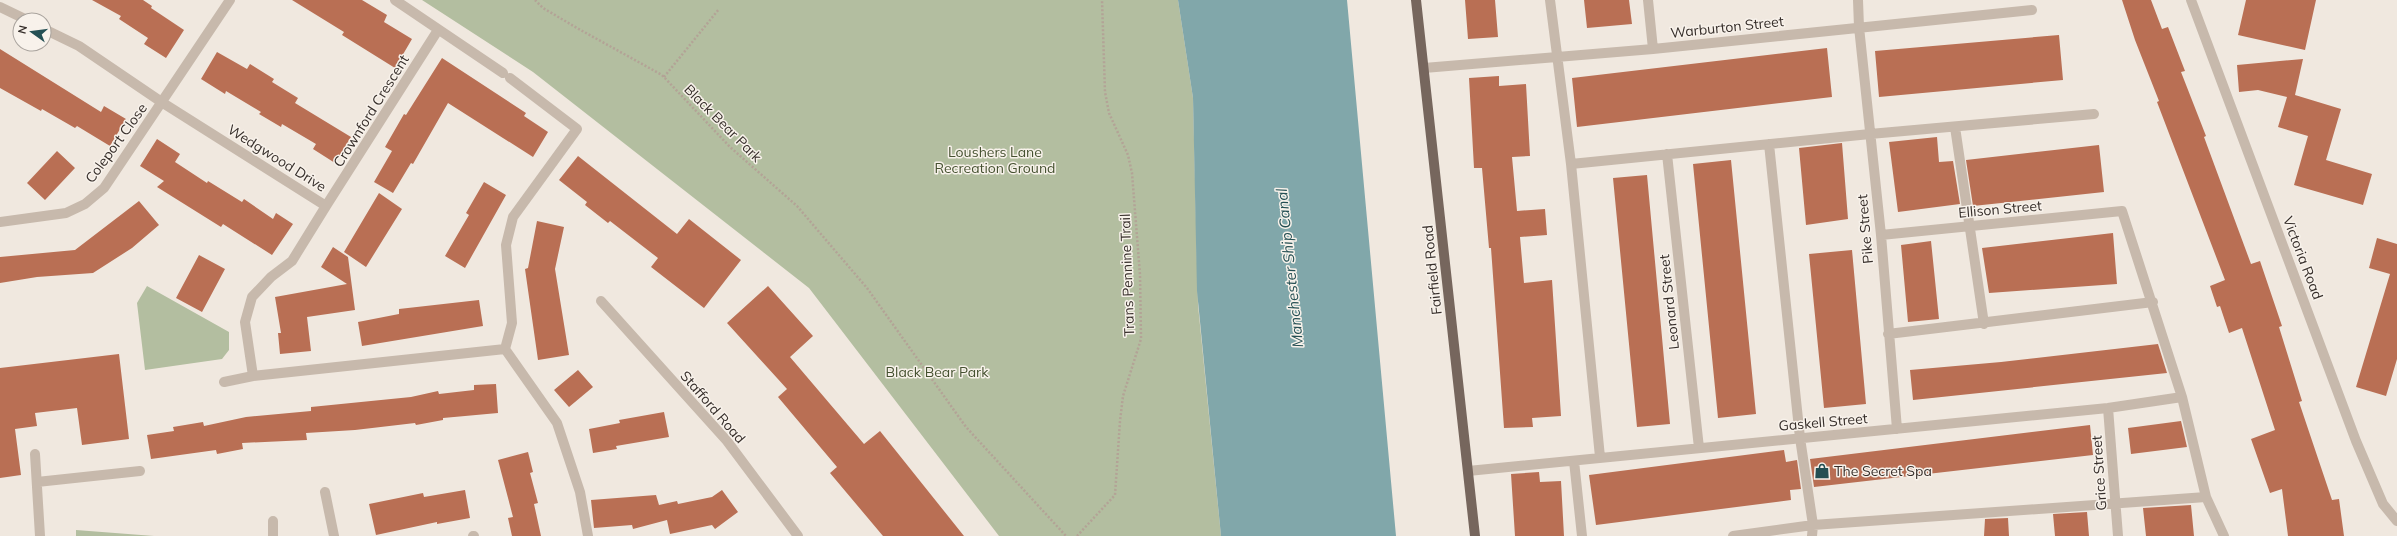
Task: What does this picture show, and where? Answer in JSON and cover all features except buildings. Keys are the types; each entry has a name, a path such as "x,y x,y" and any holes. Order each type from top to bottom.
{"main road":[{"name":"Fairfield Road","path":"1416,0 1475,536"}],"street":[{"name":"Coleport Close","path":"0,222 66,213 85,204 104,188 163,103 230,0"},
{"path":"395,0 506,76 577,129 513,217 506,245 512,323 505,349"},
{"path":"1550,0 1556,57 1571,164 1600,457"},
{"path":"1648,0 1653,49"},
{"name":"Pike Street","path":"1858,0 1859,27 1880,234 1897,429"},
{"name":"Victoria Road","path":"2191,0 2356,441 2383,504 2397,521"},
{"path":"0,7 12,13"},
{"name":"Warburton Street","path":"1424,68 1653,49 2032,10"},
{"name":"Crownford Crescent","path":"326,206 438,30"},
{"name":"Wedgwood Drive","path":"52,33 79,46 163,103 326,206 292,261 271,277 252,297 245,322 252,376"},
{"path":"1571,164 1870,134 2094,114"},
{"path":"1955,127 1984,324"},
{"path":"1769,144 1800,438 1813,525 1812,536"},
{"name":"Leonard Street","path":"1667,154 1699,448"},
{"name":"Ellison Street","path":"1880,234 2122,211 2153,302"},
{"name":"Stafford Road","path":"601,302 727,441 798,536"},
{"path":"1888,334 1984,324 2153,302 2182,397 2206,497 2224,536"},
{"path":"224,382 252,376 505,349"},
{"path":"505,349 557,423 580,492 588,536"},
{"name":"Gaskell Street","path":"1468,471 2108,408 2182,397"},
{"name":"Grice Street","path":"2108,408 2118,536"},
{"path":"35,454 40,536"},
{"path":"1574,461 1582,536"},
{"path":"37,482 140,471"},
{"path":"325,492 334,536"},
{"path":"1733,536 1813,525 2206,497"},
{"path":"273,521 274,536"}],"path":[{"name":"Black Bear Park","path":"535,0 543,8 664,77 730,148 797,206 866,288 966,427 1066,536"},
{"name":"Trans Pennine Trail","path":"1077,536 1115,495 1120,422 1124,396 1141,339 1140,275 1132,173 1128,155 1109,113 1105,92 1102,0"},
{"path":"664,77 719,9"}],"green space":[{"name":"Loushers Lane Recreation Ground","path":"422,0 1178,0 1193,98 1198,305 1221,536 999,536 809,288 533,72"},
{"path":"147,286 229,332 229,350 222,359 145,370 137,303"},
{"path":"76,530 154,536 76,536"}],"water":[{"name":"Manchester Ship Canal","path":"1178,0 1347,0 1396,536 1221,536 1197,291 1193,98"}],"place":[{"name":"The Secret Spa","path":"1822,471"}]}
